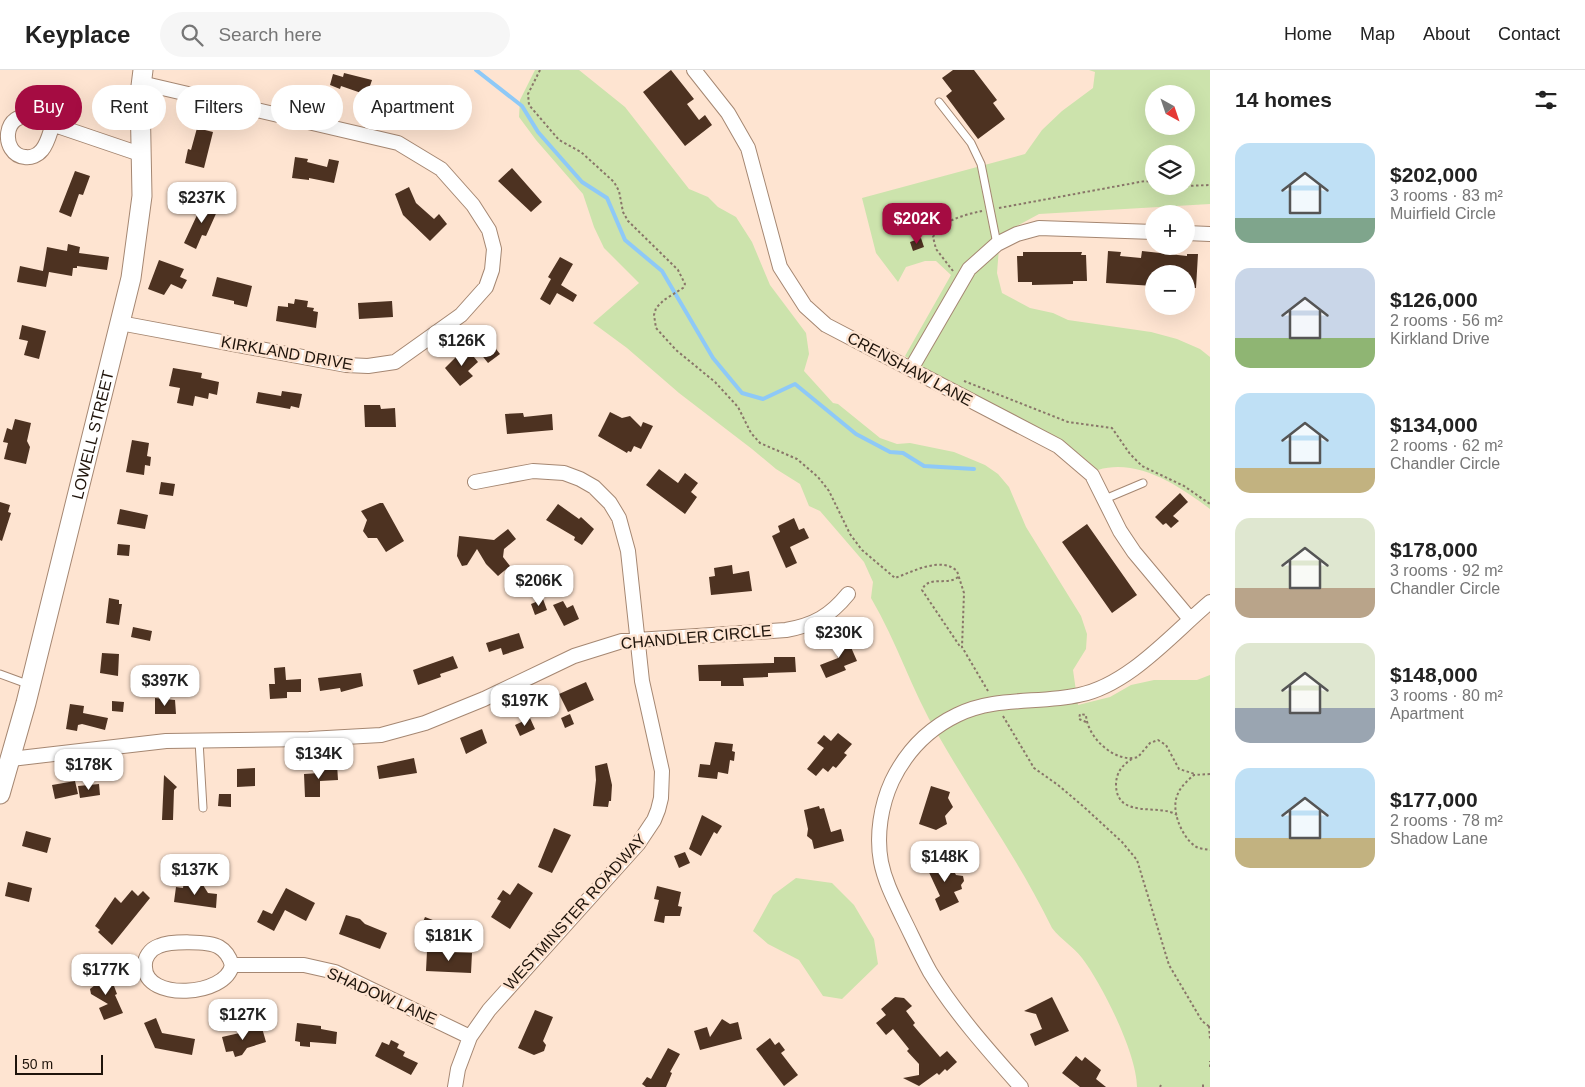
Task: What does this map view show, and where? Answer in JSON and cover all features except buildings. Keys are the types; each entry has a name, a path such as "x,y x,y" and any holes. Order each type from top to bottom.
{"main road":[{"name":"LOWELL STREET","path":"0,793 30,685 131,278 142,196 140,154 142,76"}],"street":[{"name":"CRENSHAW LANE","path":"694,70 740,131 748,148 780,267 805,306 826,325 1058,446 1092,475 1120,531 1134,552 1190,619"},
{"name":"KIRKLAND DRIVE","path":"120,323 346,364 368,366 395,362 462,315 486,287 492,270 494,249 489,230 473,204 456,184 440,169 398,143 142,76"},
{"path":"70,130 140,154"},
{"path":"911,369 969,269 997,244 1016,234 1039,228 1145,232"},
{"path":"1195,233 1210,234"},
{"name":"WESTMINSTER ROADWAY","path":"455,1087 458,1069 470,1037 507,988 638,844 654,820 661,798 662,771 642,681 624,533 616,513 603,495 580,479 553,471 533,472 475,482"},
{"name":"CHANDLER CIRCLE","path":"11,759 47,757 156,742 381,735 425,722 484,699 574,656 638,639 786,630 808,626 828,615 848,594"},
{"path":"1021,1087 954,1006 922,958 886,879 879,842 883,805 890,786 898,768 910,750 942,723 959,714 996,704 1068,698 1105,686 1127,673 1210,602"},
{"path":"192,943 206,943 218,947 229,958 232,965 227,976 219,984 202,989 163,989 148,979 144,967 148,954 156,947 192,943"},
{"name":"SHADOW LANE","path":"232,965 304,965 335,972 470,1037"}],"lane":[{"path":"939,102 972,143 982,164 997,244"},
{"path":"1105,498 1143,483"},
{"path":"0,674 30,685"},
{"path":"199,741 203,808"}],"path":[{"path":"540,70 528,94 529,105 559,140 581,152 614,182 620,191 623,212 628,221 678,270 685,284 682,289 661,302 655,311 656,328 676,350 715,382 738,408 750,433 760,443 797,460 823,483 834,499 850,534 862,550 895,578 941,565 952,567 959,574 964,593 960,637 964,652"},
{"path":"956,275 932,242 935,233 952,220 990,209 1145,181"},
{"path":"1195,186 1210,185"},
{"path":"957,378 1068,422 1112,428 1128,452 1142,466 1184,486 1210,504"},
{"path":"959,574 956,579 929,582 922,590 964,652 1034,768 1084,807 1122,842 1137,860 1169,965 1199,1016 1209,1027 1210,1039"},
{"path":"1086,722 1106,748 1122,758 1132,759"},
{"path":"1177,815 1167,811 1137,809 1121,800 1116,788 1117,777 1122,768 1132,759 1143,754 1152,741 1160,741 1166,745 1177,767 1196,774 1210,774"},
{"path":"1196,774 1178,794 1175,802 1177,815 1182,829 1193,845 1210,850"},
{"path":"1210,1061 1210,1067"}],"green space":[{"path":"535,70 579,70 625,107 689,189 708,197 718,207 736,217 752,242 770,285 806,333 809,354 804,371 833,403 838,404 880,438 897,444 910,443 954,452 985,465 998,474 1009,487 1026,527 1081,616 1087,634 1086,649 1073,670 1078,705 1110,697 1131,685 1154,680 1197,680 1210,675 1210,1087 1137,1087 1125,1039 1099,984 1078,954 1052,928 1011,854 929,718 871,598 873,582 864,562 820,511 809,506 800,484 776,469 679,393 627,348 593,323 639,283 604,248 594,227 583,194 536,140 519,117 520,100"},
{"path":"1089,70 1210,70 1210,204 1145,205 1145,208 1039,214 1000,235 997,273 1002,293 1030,308 1053,313 1068,320 1151,332 1177,339 1200,349 1210,357 1210,509 1171,483 1143,471 1113,467 1098,470 1078,453 934,376 905,356 951,275 936,261 925,261 906,267 898,282 876,253 862,198 1025,154 1042,130 1062,111 1093,88 1095,72"},
{"path":"796,878 832,883 854,905 874,939 878,964 842,999 823,996 799,960 768,944 753,931 773,895"}],"waterway":[{"path":"476,70 522,106 538,132 582,182 607,198 625,240 662,271 713,358 742,393 763,399 795,384 856,434 890,452 903,453 924,466 974,469"}]}
